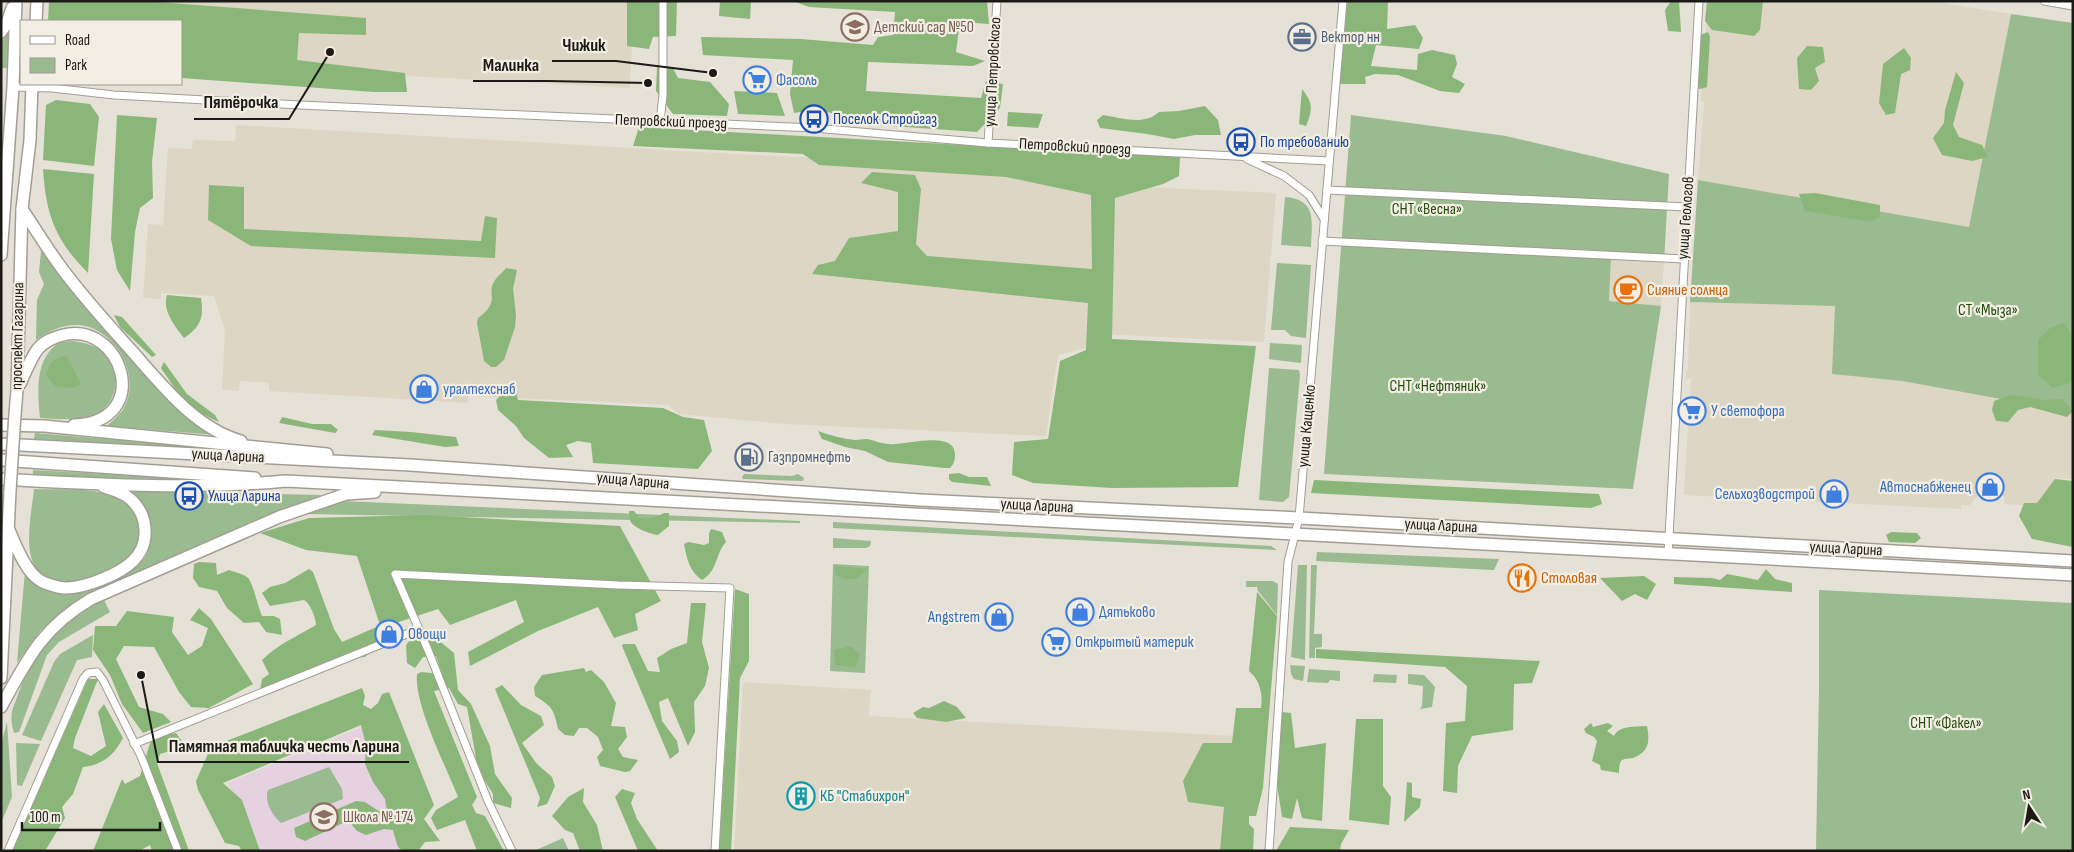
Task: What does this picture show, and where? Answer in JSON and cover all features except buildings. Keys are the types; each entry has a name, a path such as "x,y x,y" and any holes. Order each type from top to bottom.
{"main road":[{"path":"1,32 7,23 15,1"},
{"path":"1,255 13,87 15,1"},
{"path":"36,20 37,1"},
{"name":"проспект Гагарина","path":"1,678 17,390 22,209 30,140 32,86"},
{"path":"22,209 81,293 172,395 213,429 233,439 262,447"},
{"path":"1,425 80,425 103,418 113,410 120,398 123,384 118,361 112,352 87,335 71,333 51,338 38,349 17,390"},
{"path":"44,426 262,447 410,465"},
{"name":"улица Ларина","path":"1,444 410,465 920,500 1299,518 2073,561"},
{"name":"улица Ларина","path":"1,460 286,481"},
{"path":"1,479 97,484 246,484 286,481 422,489"},
{"path":"9,530 23,561 40,581 66,588 92,583 120,570 133,562 141,550 145,536 145,522 141,513 130,499 123,494 97,484"},
{"path":"1,707 22,668 45,635 72,610 91,599 278,517 313,504 346,494 422,489"},
{"name":"улица Ларина","path":"422,489 2073,575"}],"street":[{"path":"660,122 663,95 663,1"},
{"name":"улица Петровского","path":"988,143 997,1"},
{"name":"улица Кащенко","path":"1269,851 1288,562 1299,518 1343,1"},
{"name":"улица Геологов","path":"1668,554 1699,1"},
{"path":"2044,1 2073,6"},
{"name":"Петровский проезд","path":"13,87 32,86 114,95 814,128 988,143 1329,161"},
{"path":"1242,157 1284,176 1310,195 1324,219"},
{"path":"1326,190 1687,207"},
{"path":"1322,242 1684,259"},
{"path":"512,851 488,801 395,574 618,585 730,588 715,851"},
{"path":"134,744 419,629"},
{"path":"8,851 83,679 88,673 97,672 103,680 141,756 178,851"}],"shaded area":[{"path":"65,1 634,1 630,88 182,64 182,20 63,20"},
{"path":"1708,1 1943,1 1943,3 2011,14 1969,227 1698,180 1704,103 1701,100"},
{"path":"236,125 700,152 1116,173 1141,187 1276,193 1264,342 1102,334 1102,344 1058,355 1046,436 785,424 679,414 668,405 469,396 468,403 269,391 269,383 240,381 239,391 222,390 225,330 214,296 161,293 161,299 143,298 148,224 163,225 168,148 192,149 193,140 235,141"},
{"path":"1611,257 1664,262 1661,306 1609,301"},
{"path":"1690,302 1835,306 1833,374 1902,381 2073,412 2073,479 2056,478 2051,507 2004,504 2005,496 1979,494 1970,505 1961,505 1961,509 1684,495 1688,426 1685,425 1685,417 1689,417 1691,379 1686,379 1686,371 1688,370"},
{"path":"743,682 871,690 869,716 1235,736 1231,851 734,851"},
{"name":"Школа № 174","path":"369,724 421,851 256,851 228,783"}],"green space":[{"path":"49,1 145,1 366,18 366,35 299,33 297,60 405,73 407,92 374,92 182,78 182,20 48,20"},
{"path":"627,1 677,1 676,36 653,37 649,49 627,46"},
{"path":"720,1 751,1 750,19 719,16"},
{"path":"793,1 987,1 989,24 960,22 956,52 985,61 973,66 868,62 866,91 981,98 986,81 1003,84 1000,108 977,132 863,124 819,109 794,113 790,94 793,60 703,55 701,37 801,39 873,45 878,37 893,35 895,12 809,7"},
{"path":"1347,1 1388,1 1387,29 1415,25 1423,38 1419,49 1376,45 1371,66 1417,70 1418,54 1432,50 1455,55 1457,64 1452,77 1465,84 1459,93 1440,91 1398,75 1375,74 1365,77 1366,84 1339,84"},
{"path":"1671,1 1679,1 1681,32 1668,31 1665,10"},
{"path":"1707,1 1763,1 1760,30 1754,36 1712,30 1705,21"},
{"name":"СТ «Мыза»","path":"2011,14 2073,23 2073,412 1902,381 1832,374 1835,306 1690,302 1698,180 1969,227"},
{"path":"11,27 8,68 1,68 1,42"},
{"path":"1708,32 1710,37 1707,87 1700,89 1697,88 1700,35"},
{"path":"1807,46 1823,47 1825,62 1815,68 1819,81 1811,90 1799,89 1797,58"},
{"path":"1904,48 1911,58 1910,70 1901,74 1895,113 1886,115 1879,103 1883,64"},
{"path":"657,67 673,68 678,78 710,82 729,104 727,116 673,114 656,91"},
{"path":"1956,72 1964,83 1953,125 1959,137 1982,145 1988,157 1972,161 1942,155 1933,138 1944,123 1945,110"},
{"path":"1302,89 1311,106 1306,126 1299,124"},
{"path":"734,91 777,93 785,116 738,114"},
{"path":"56,100 90,104 99,117 94,166 43,160 46,105"},
{"path":"1205,106 1218,120 1221,135 1195,135 1174,139 1100,128 1097,120 1103,115 1140,120 1147,119 1159,112 1179,111"},
{"path":"1008,112 1043,114 1038,128 1007,126"},
{"path":"117,115 157,118 152,162 153,198 140,208 135,232 130,291 117,270 111,239"},
{"path":"1351,115 1506,136 1669,174 1664,262 1611,258 1609,301 1661,306 1633,489 1324,474"},
{"path":"639,127 1180,157 1179,176 1163,184 1115,198 1112,339 1256,346 1238,487 1112,488 1033,483 1012,475 1014,442 1048,439 1060,361 1086,350 1088,303 812,274 818,265 835,261 849,238 898,231 898,192 861,183 872,172 915,175 921,189 916,244 927,256 1092,269 1091,195 1006,177 819,165 803,154 633,146"},
{"path":"43,169 94,174 88,273 67,249 54,226 44,185"},
{"path":"209,185 244,187 244,229 481,241 485,216 497,218 495,258 251,246 208,220"},
{"path":"1815,193 1880,205 1880,217 1871,222 1805,211 1799,194"},
{"path":"1285,197 1303,202 1308,207 1312,221 1311,247 1281,245"},
{"path":"41,251 44,251 58,273 75,294 183,414 216,435 107,426 123,409 129,394 130,383 124,359 110,340 100,332 82,325 61,327 48,332 36,340 37,300 44,284 39,272"},
{"path":"1277,263 1311,265 1306,338 1291,336 1285,330 1271,330"},
{"path":"506,268 517,270 513,289 516,315 515,327 504,360 496,367 491,367 484,361 477,323 478,318 485,312 491,302 492,285"},
{"path":"167,295 201,298 202,311 198,326 184,338 173,323 166,307"},
{"path":"114,315 122,317 156,355 152,357 120,327"},
{"path":"2064,323 2073,337 2073,382 2053,388 2038,375 2038,340 2050,328"},
{"path":"71,341 92,345 105,354 115,372 116,380 113,395 104,408 92,416 70,419 40,418 38,389 44,360 57,344"},
{"path":"1270,343 1302,345 1301,363 1269,359"},
{"path":"66,355 81,384 73,388 55,386 46,375 51,362"},
{"path":"164,362 187,394 215,415 219,422 199,412 185,400 161,368"},
{"path":"1269,368 1299,370 1300,375 1289,497 1283,502 1259,500"},
{"path":"516,392 518,400 663,408 683,417 704,420 712,451 698,469 593,463 591,443 578,441 566,445 573,457 549,458 524,438 516,426 498,410 496,400 501,395"},
{"path":"2011,395 2044,400 2062,399 2073,411 2067,417 2030,407 2018,410 2008,422 1996,421 1992,410 1994,401"},
{"path":"282,417 312,424 331,424 338,430 335,433 279,423"},
{"path":"375,430 456,437 459,446 445,447 372,435"},
{"path":"818,431 846,439 867,439 886,444 937,440 952,446 955,454 954,460 950,468 888,462 865,451 845,447 822,439"},
{"path":"35,433 251,451 34,439"},
{"path":"33,470 208,480 33,476"},
{"path":"959,473 969,477 987,477 991,486 952,482 949,479 949,474"},
{"path":"744,474 792,476 798,474 804,478 803,481 743,479"},
{"path":"2055,479 2073,481 2073,547 2032,539 2019,516 2024,503 2037,503"},
{"path":"1314,480 1599,494 1602,504 1591,508 1311,493"},
{"path":"34,489 100,492 124,500 131,506 138,521 139,543 122,564 109,572 78,581 62,582 49,578 38,571 30,554 29,531"},
{"path":"129,491 321,495 114,582 77,600 41,630 17,663 25,571 33,581 44,589 55,592 73,591 112,580 136,566 146,556 151,538 150,520 142,504"},
{"path":"341,501 800,521 800,523 304,514"},
{"path":"629,511 634,511 639,518 652,518 669,513 669,526 658,535 647,532 631,523"},
{"path":"426,515 620,526 661,601 635,614 638,630 614,638 598,607 538,631 470,666 468,652 524,622 516,600 450,625 438,609 381,628 357,556 306,550 260,533 309,518"},
{"path":"833,522 1271,546 1277,550 833,528"},
{"path":"711,529 722,532 726,542 711,572 702,580 691,569 684,544 688,542 704,545 709,543"},
{"path":"1891,532 1917,533 1921,538 1915,543 1889,542 1886,535"},
{"path":"833,538 871,541 870,546 866,548 833,548"},
{"path":"1317,552 1499,559 1494,570 1316,561"},
{"path":"199,562 216,563 217,575 229,570 248,578 262,616 274,616 280,619 282,635 266,632 259,622 244,623 227,608 217,591 199,587 193,578 194,564"},
{"path":"833,564 869,566 865,673 830,671"},
{"path":"1298,565 1307,565 1305,660 1291,657"},
{"path":"1311,565 1317,565 1314,634 1322,634 1322,647 1315,648 1315,658 1309,658"},
{"path":"835,566 867,569 857,579 845,579 835,575"},
{"path":"309,569 313,572 334,629 342,642 379,626 388,637 365,657 336,658 260,690 262,679 269,674 262,660 281,645 316,625 312,611 304,600 270,606 262,593 270,587 285,583"},
{"path":"1766,569 1775,579 1792,583 1792,592 1674,584 1674,577 1720,580 1727,574 1758,580"},
{"path":"1644,576 1656,584 1647,600 1635,594 1622,601 1600,578"},
{"path":"1246,581 1273,581 1278,584 1277,615 1258,591 1257,587 1246,587"},
{"path":"735,589 749,594 749,661 740,678 731,851 719,851"},
{"name":"СНТ «Факел»","path":"1819,590 2073,603 2073,851 1816,851"},
{"path":"1257,592 1277,616 1263,788 1256,816 1249,816 1249,824 1254,829 1253,851 1220,851 1224,807 1188,802 1183,781 1203,743 1232,743 1236,708 1261,708 1260,688 1256,679 1249,671"},
{"path":"103,598 110,612 59,642 47,655 19,732 14,733 12,721 13,708 33,661 51,636 62,626"},
{"path":"691,603 706,603 702,642 709,668 705,686 694,702 695,732 688,746 668,698 659,702 662,721 677,741 679,752 670,759 622,646 623,644 635,644 648,671 660,672 657,658 671,649 687,643"},
{"path":"199,608 211,619 253,684 209,708 191,707 179,692 154,647 124,646 116,659 139,707 163,714 171,722 143,733 122,704 110,675 93,650 95,626 116,626 127,611 174,617 172,632 188,655 202,646 208,628 190,620"},
{"path":"415,634 432,635 454,653 458,690 471,704 490,746 495,774 512,798 511,808 493,803 493,794 478,770 467,707 458,704 449,688 434,691 477,797 472,805 476,813 485,816 504,851 477,851 465,820 437,830 431,818 436,810 458,797 425,718 417,687 417,674 421,672 442,674 436,656 423,657 415,668 407,663 406,645"},
{"path":"93,635 92,657 77,660 41,741 22,735 54,662 60,654"},
{"path":"851,646 860,655 855,667 835,665 834,650"},
{"path":"1316,649 1540,661 1532,683 1514,684 1513,730 1472,736 1458,766 1457,793 1443,791 1446,723 1465,721 1467,686 1445,667 1316,658"},
{"path":"1290,665 1305,666 1303,681 1294,679 1291,674"},
{"path":"584,668 586,672 591,670 604,682 616,703 611,726 625,727 627,737 618,749 623,757 638,760 630,771 625,772 600,766 597,757 603,750 598,737 587,728 579,728 574,736 565,735 558,729 552,710 546,703 535,696 534,687 542,675"},
{"path":"1309,669 1340,671 1340,681 1330,680 1328,683 1307,682"},
{"path":"1374,674 1397,675 1396,683 1373,682"},
{"path":"1408,674 1424,675 1435,687 1432,707 1420,709 1422,706 1423,686 1408,684"},
{"path":"88,679 98,679 75,738 73,748 91,756 106,746 98,712 104,704 123,738 107,758 96,764 83,767 73,794 62,807 65,818 45,851 12,851"},
{"path":"502,685 521,705 541,716 544,725 522,743 537,764 552,777 555,786 547,804 537,807 540,798 495,689"},
{"path":"362,688 365,696 363,705 371,709 378,703 382,694 389,692 434,805 424,819 440,841 425,842 418,851 406,851 398,846 393,830 384,829 366,835 357,831 351,824 341,824 305,841 296,837 294,828 356,801 365,802 388,817 385,799 373,782 365,764 366,745 361,725 223,783 242,800 260,851 242,851 239,846 225,843 198,790 196,781 211,747"},
{"path":"944,701 957,707 966,718 946,722 917,718 913,713 923,707 929,708"},
{"path":"1281,712 1291,713 1295,748 1326,743 1322,821 1302,818 1297,798 1292,819 1282,817 1276,778"},
{"path":"1356,719 1383,719 1383,786 1391,797 1389,825 1349,820"},
{"path":"7,722 12,797 1,823 1,745"},
{"path":"1591,723 1593,727 1608,723 1613,726 1607,731 1614,736 1616,732 1624,728 1647,726 1647,746 1638,756 1621,761 1619,773 1601,770 1600,765 1592,761 1597,741 1586,733 1584,729"},
{"path":"176,733 182,741 177,749 160,754 157,763 189,851 152,851 150,845 139,851 93,851 122,779 125,784 140,776 150,743 157,736"},
{"path":"16,743 40,744 22,786 17,785"},
{"path":"329,767 342,789 343,799 281,823 270,808 267,799 268,790"},
{"path":"1407,782 1412,783 1412,797 1421,799 1420,807 1404,822"},
{"path":"584,788 583,802 597,825 603,851 580,851 573,833 565,830 552,816 568,797"},
{"path":"622,789 635,793 631,803 637,819 658,851 638,851 615,797"},
{"path":"1290,827 1349,830 1341,844 1340,851 1276,851"},
{"path":"563,838 569,851 534,851"}],"place":[{"name":"Детский сад №50","path":"855,27"},
{"name":"Вектор нн","path":"1302,37"},
{"name":"Пятёрочка","path":"330,52"},
{"name":"Чижик","path":"713,73"},
{"name":"Фасоль","path":"757,80"},
{"name":"Малинка","path":"648,83"},
{"name":"Поселок Стройгаз","path":"814,119"},
{"name":"По требованию","path":"1241,142"},
{"name":"Сияние солнца","path":"1628,290"},
{"name":"уралтехснаб","path":"424,389"},
{"name":"У светофора","path":"1692,411"},
{"name":"Газпромнефть","path":"749,457"},
{"name":"Автоснабженец","path":"1990,487"},
{"name":"Сельхозводстрой","path":"1834,494"},
{"name":"Улица Ларина","path":"189,496"},
{"name":"Столовая","path":"1522,578"},
{"name":"Дятьково","path":"1080,612"},
{"name":"Angstrem","path":"999,617"},
{"name":"Овощи","path":"389,634"},
{"name":"Открытый материк","path":"1056,642"},
{"name":"Памятная табличка честь Ларина","path":"141,675"},
{"name":"КБ \"Стабихрон\"","path":"801,796"},
{"name":"Школа № 174","path":"324,817"}],"park label":[{"name":"СНТ «Весна»","path":"1427,209"},
{"name":"СНТ «Нефтяник»","path":"1438,386"}]}
